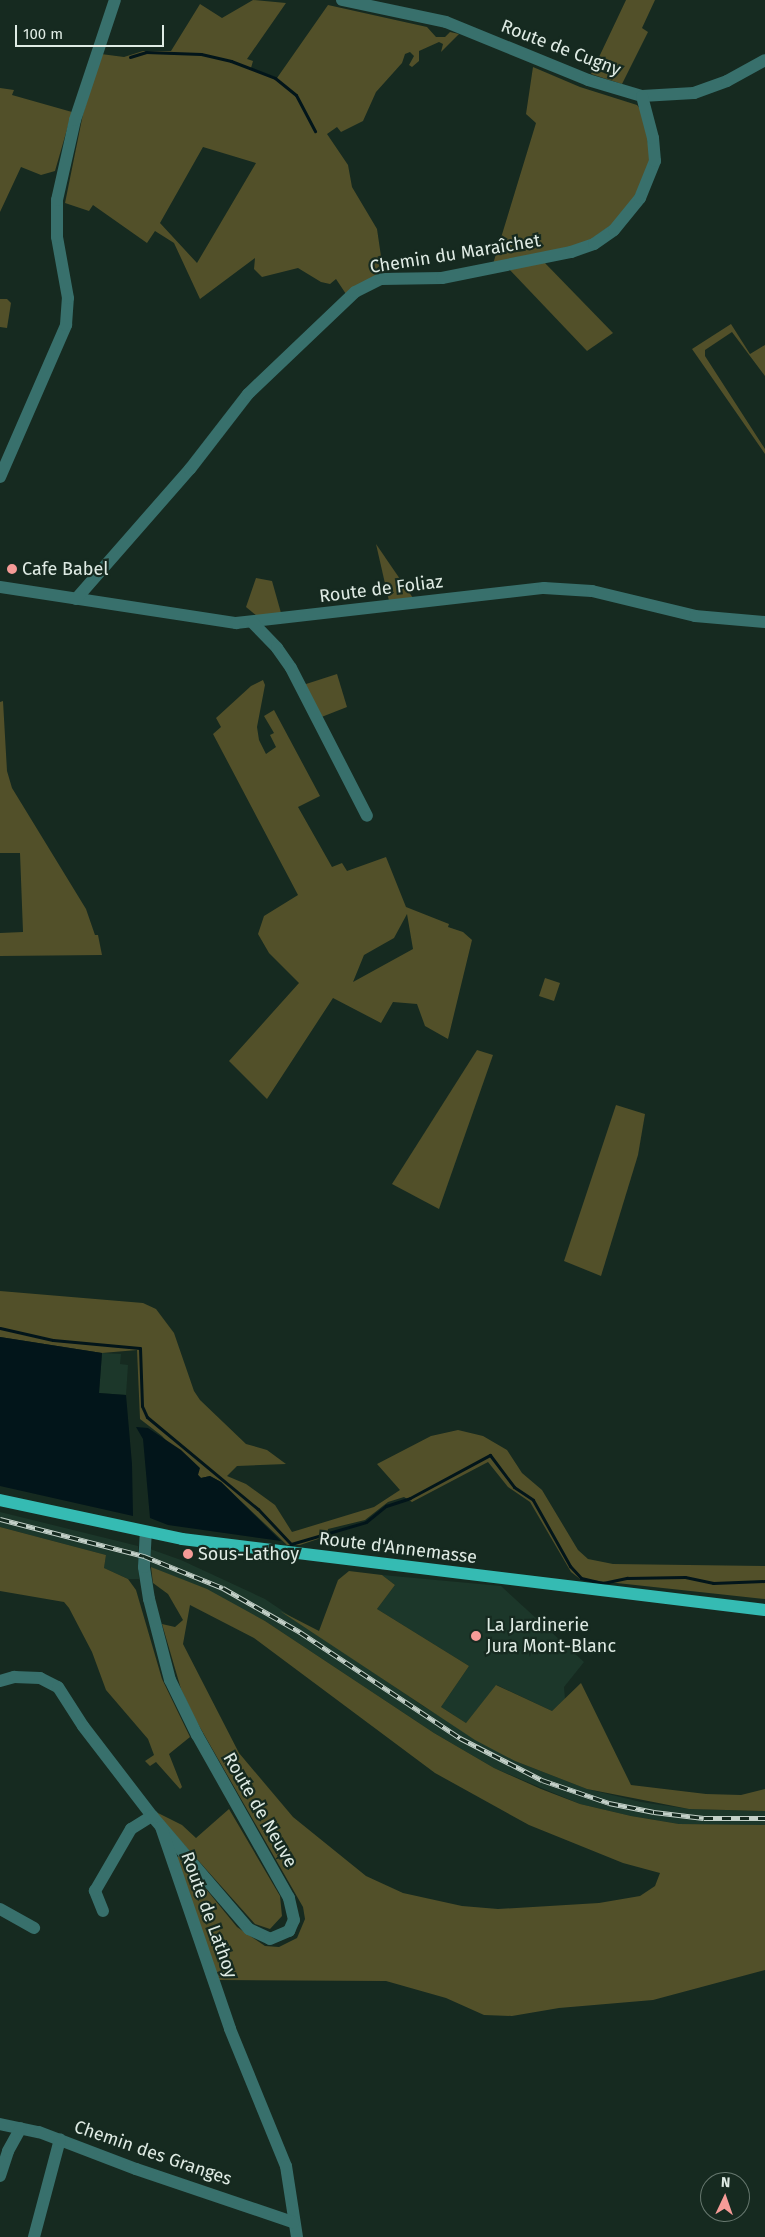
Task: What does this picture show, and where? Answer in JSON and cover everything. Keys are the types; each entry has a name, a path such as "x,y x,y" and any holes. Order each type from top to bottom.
{"main road":[{"name":"Route d'Annemasse","path":"0,1500 146,1533 765,1610"}],"street":[{"path":"0,477 66,325 68,298 57,237 57,200 75,120 114,0"},
{"name":"Route de Cugny","path":"342,0 446,22 588,80 642,96 694,93 727,81 765,60"},
{"name":"Chemin du Maraîchet","path":"76,599 190,469 248,394 355,292 381,279 442,278 546,258 594,244 614,230 640,198 655,161 653,138 642,96"},
{"name":"Route de Foliaz","path":"0,587 196,619 252,622 544,588 592,591 695,616 765,622"},
{"path":"252,622 277,648 291,668 367,816"},
{"name":"Route de Neuve","path":"146,1533 144,1567 149,1599 170,1680 197,1735 289,1898 294,1920 289,1931 273,1939 255,1934 156,1820"},
{"name":"Route de Lathoy","path":"0,1681 14,1678 40,1678 58,1687 83,1726 156,1820 230,2028 286,2166 293,2222 297,2237"},
{"path":"103,1911 95,1891 131,1829 156,1820"},
{"path":"0,1909 34,1928"},
{"name":"Chemin des Granges","path":"0,2124 60,2139 136,2169 293,2222"},
{"path":"0,2176 6,2154 21,2128"},
{"path":"34,2237 60,2139"}],"shaded area":[{"path":"253,0 286,3 247,59 253,61 251,68 277,78 328,5 427,27 436,37 445,37 450,32 459,34 441,52 443,44 439,42 419,51 419,61 412,67 409,65 414,56 410,52 405,54 402,63 376,92 363,121 341,132 337,127 327,134 348,165 352,187 377,229 382,263 377,275 346,294 336,279 330,284 321,282 298,268 262,277 254,269 255,258 200,299 174,243 155,231 147,243 93,205 89,211 65,203 83,114 101,54 124,57 143,51 171,51 200,4 222,18","holes":["203,147 256,163 197,263 160,223"]},
{"path":"626,0 655,0 642,28 648,32 622,84 591,74"},
{"path":"533,67 580,87 637,105 644,114 651,165 624,216 586,243 493,264 536,123 526,114"},
{"path":"0,88 14,90 12,95 72,112 55,171 41,175 21,167 0,212"},
{"path":"543,261 613,333 587,351 508,268"},
{"path":"0,299 7,299 11,303 7,328 0,327"},
{"path":"731,324 750,354 765,345 765,376 732,332 705,350 705,356 765,449 765,454 692,349"},
{"path":"376,544 413,598 389,601"},
{"path":"256,578 272,581 281,613 257,616 246,607"},
{"path":"337,674 347,707 319,718 303,685"},
{"path":"263,680 265,685 257,727 259,740 266,754 276,747 270,735 274,733 264,716 274,710 320,796 298,807 332,867 342,863 347,871 386,857 406,907 449,924 448,927 463,932 472,940 448,1039 425,1026 417,1004 393,1002 381,1023 333,998 267,1099 229,1061 299,983 269,953 258,934 264,916 298,895 213,734 221,727 216,718 251,686","holes":["407,914 413,949 353,982 364,955 394,938"]},
{"path":"3,701 7,771 12,788 86,909 95,935 98,935 102,955 0,956 0,933 23,932 20,853 0,853 0,702"},
{"path":"545,978 560,983 554,1001 539,996"},
{"path":"477,1050 493,1055 439,1209 392,1184"},
{"path":"616,1105 645,1114 638,1155 601,1276 564,1261"},
{"path":"0,1291 143,1303 156,1309 174,1333 194,1391 200,1400 246,1444 267,1450 286,1464 237,1466 227,1476 246,1484 275,1505 292,1532 374,1507 400,1490 377,1464 431,1436 458,1430 483,1436 507,1450 522,1473 542,1490 578,1550 588,1559 613,1564 765,1566 765,1599 580,1579 571,1572 530,1502 508,1487 488,1462 412,1502 404,1497 388,1502 365,1520 328,1529 327,1536 300,1545 287,1545 221,1482 210,1476 201,1478 162,1436 140,1419 137,1350 102,1353 0,1337"},
{"path":"0,1337 102,1353 99,1393 126,1395 132,1464 133,1516 0,1486"},
{"path":"102,1353 121,1354 120,1364 128,1365 126,1395 99,1393"},
{"path":"136,1427 148,1428 181,1450 200,1468 198,1475 201,1478 210,1476 221,1482 281,1541 168,1525 150,1518 143,1439"},
{"path":"0,1512 138,1546 139,1579 128,1579 104,1568 106,1555 0,1527"},
{"path":"0,1527 106,1555 104,1568 128,1579 136,1590 162,1679 190,1737 169,1754 182,1787 180,1789 156,1762 150,1766 145,1761 154,1755 148,1739 106,1690 92,1652 64,1602 0,1591"},
{"path":"150,1549 181,1560 265,1599 423,1706 515,1761 587,1789 641,1802 689,1809 765,1811 765,1825 679,1824 631,1816 580,1804 494,1768 434,1733 265,1621 151,1567"},
{"path":"151,1567 207,1589 265,1621 434,1733 494,1768 541,1789 580,1804 631,1816 679,1824 765,1825 765,1970 653,2000 559,2008 512,2016 484,2015 446,1998 386,1981 219,1980 176,1858 179,1856 237,1927 265,1946 279,1947 297,1938 305,1919 303,1907 194,1717 181,1689 162,1624 175,1627 183,1620 168,1594 153,1583","holes":["190,1605 254,1638 435,1773 529,1825 623,1863 660,1873 655,1886 640,1896 599,1903 498,1909 462,1906 403,1893 366,1876 293,1817 239,1753 183,1644"]},
{"path":"349,1571 382,1575 395,1585 377,1609 469,1666 441,1707 466,1723 496,1685 552,1711 581,1683 631,1785 706,1794 741,1795 765,1789 765,1811 689,1809 587,1789 515,1761 475,1740 280,1611 319,1631 338,1580"},
{"path":"382,1575 501,1586 584,1662 564,1687 565,1699 552,1711 497,1685 466,1723 441,1707 469,1666 377,1609 395,1585"},
{"path":"229,1809 280,1896 282,1916 270,1929 255,1924 154,1811 182,1825 196,1838"}],"waterway":[{"path":"130,57 146,52 201,54 231,61 275,78 296,95 315,131"},
{"path":"0,1328 53,1340 140,1348 142,1406 147,1417 258,1509 291,1544 366,1522 386,1506 410,1498 490,1455 514,1487 533,1500 570,1566 581,1578 603,1583 627,1578 685,1577 713,1583 765,1581"}],"railway":[{"path":"0,1519 144,1556 223,1588 300,1632 460,1738 542,1780 609,1803 654,1812 704,1818 765,1818"}],"place":[{"name":"Cafe Babel","path":"12,569"},
{"name":"Sous-Lathoy","path":"188,1554"},
{"name":"La Jardinerie Jura Mont-Blanc","path":"476,1636"}]}
